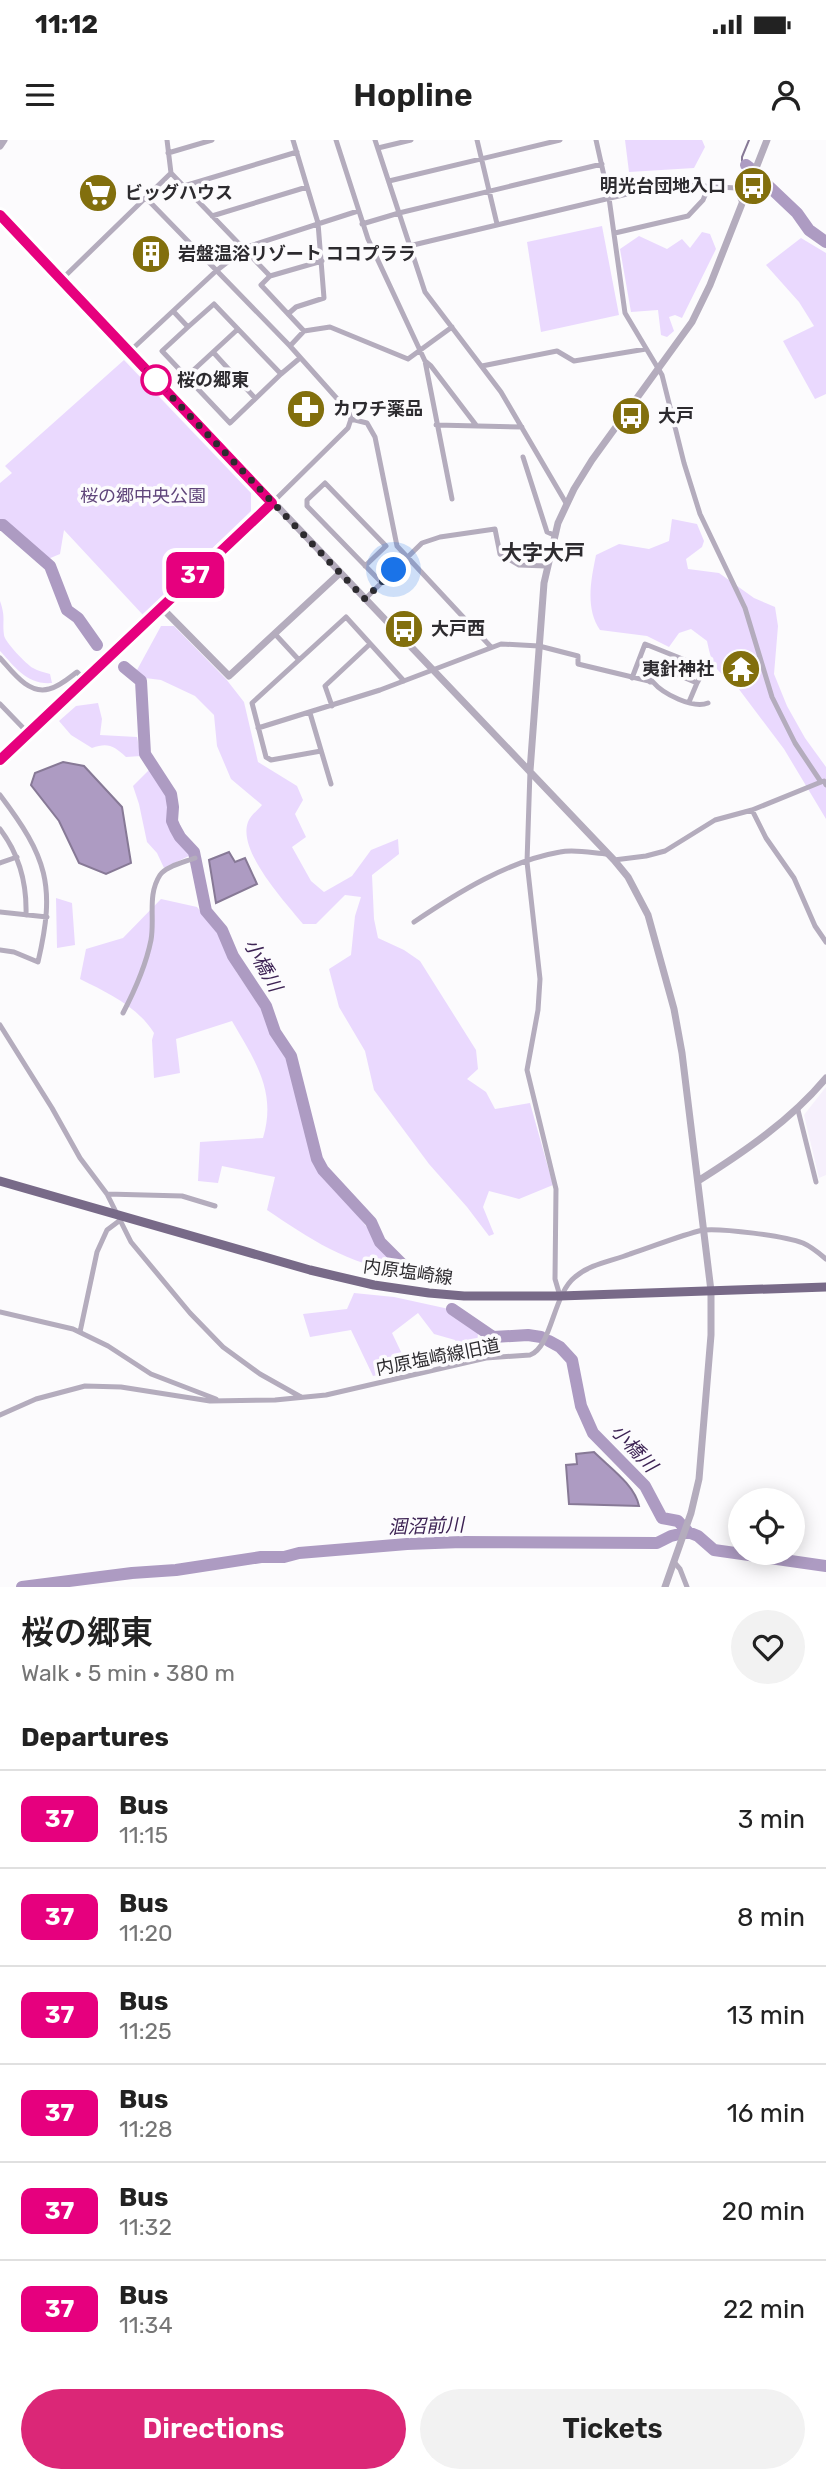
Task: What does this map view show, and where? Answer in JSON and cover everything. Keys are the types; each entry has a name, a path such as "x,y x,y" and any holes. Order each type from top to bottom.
{"main road":[{"name":"内原塩崎線","path":"0,1181 117,1218 374,1285 456,1295 560,1296 826,1287"}],"street":[{"path":"0,146 4,140"},
{"path":"166,140 172,173 270,276"},
{"path":"169,153 212,140"},
{"path":"288,314 296,307 324,298 318,223 293,140"},
{"path":"335,140 368,239 425,361 452,499"},
{"path":"375,140 425,292 502,392 566,503"},
{"path":"378,148 411,140"},
{"path":"477,140 497,224"},
{"path":"389,181 560,140"},
{"path":"414,922 477,883 527,862 561,851 611,857 646,856 664,850 715,820 752,810 824,784 779,715 765,679 745,608 699,514 659,369 625,313 615,233 596,140"},
{"path":"560,1296 555,1279 556,1189 527,1070 538,1010 540,979 527,862 530,771 546,566 566,503 592,460 692,322 766,140"},
{"path":"184,186 297,152"},
{"path":"362,224 602,164"},
{"path":"61,280 172,173"},
{"path":"409,246 668,184 736,188 742,203"},
{"path":"615,233 688,216 703,200 709,186"},
{"path":"212,216 307,187"},
{"path":"0,760 272,503 348,428 351,419 349,412 290,346 146,198"},
{"path":"130,352 243,249 260,241 358,211"},
{"path":"0,215 611,857 628,877 648,915 674,1009 711,1291 711,1335 699,1479 665,1587"},
{"path":"304,331 261,285 270,276 321,261"},
{"path":"281,374 214,304 162,351 230,423 300,358"},
{"path":"173,311 188,327"},
{"path":"290,346 304,331 330,327 408,359 452,327"},
{"path":"186,377 239,329"},
{"path":"482,366 557,351 574,361 646,349"},
{"path":"213,352 256,398"},
{"path":"425,361 476,425"},
{"path":"351,419 367,422 375,437 397,546 491,647"},
{"path":"436,425 522,427"},
{"path":"523,457 547,531 554,535"},
{"path":"365,566 386,545 325,483 307,500 307,506 365,566 381,582"},
{"path":"365,599 422,543 440,537 495,529 500,554 519,565 546,566"},
{"path":"161,607 229,676 340,573"},
{"path":"321,751 271,760 266,757 252,704 346,617 404,681"},
{"path":"275,634 299,660"},
{"path":"332,706 325,686 370,644"},
{"path":"258,728 332,706 501,644 539,646 578,656 579,664 650,682 659,690 689,702 704,705 708,703"},
{"path":"632,678 645,644 705,668 689,702"},
{"path":"0,658 18,679 37,689 54,687 78,672 85,680"},
{"path":"650,682 657,666 697,683"},
{"path":"0,704 29,734"},
{"path":"310,713 331,785"},
{"path":"0,794 24,827 36,852 48,902 38,962 14,952 0,950"},
{"path":"752,810 766,838 794,878 815,926 826,942"},
{"path":"0,829 23,873 26,915"},
{"path":"0,863 16,857"},
{"path":"123,1013 133,994 152,938 152,894 160,875 195,858"},
{"path":"0,912 47,916"},
{"path":"0,1025 80,1158 107,1194 131,1242 223,1348 260,1374 301,1397"},
{"path":"698,1181 798,1110 826,1078"},
{"path":"798,1110 816,1182"},
{"path":"107,1194 182,1196 215,1206"},
{"path":"80,1332 97,1252 107,1230 117,1218"},
{"name":"内原塩崎線旧道","path":"0,1415 36,1399 85,1386 121,1387 210,1401 301,1397 326,1395 486,1358 522,1357 536,1353 547,1334 560,1296 572,1279 588,1269 703,1230 721,1229 793,1241 809,1246 826,1259"},
{"path":"0,1312 80,1332 108,1346 150,1374 223,1401"},
{"path":"675,1560 687,1587"}],"shaded area":[{"path":"63,762 84,766 122,807 131,863 106,874 79,863 59,821 31,785 35,773"},
{"path":"229,852 235,862 245,858 257,884 216,903 209,860"},
{"path":"826,1087 826,1175 819,1178 804,1115"},
{"path":"594,1452 627,1484 639,1506 569,1504 566,1465 577,1464 576,1454"}],"green space":[{"path":"625,140 702,140 705,147 694,168 629,172"},
{"path":"602,226 619,315 541,332 527,242"},
{"path":"702,232 710,234 716,249 682,318 675,315 669,317 674,331 667,337 661,335 658,310 631,312 620,249 639,236 667,249 682,239 690,248"},
{"path":"801,238 826,253 826,394 815,399 783,341 814,326 799,302 766,265"},
{"name":"桜の郷中央公園","path":"124,360 251,493 251,511 143,615 64,530 60,554 48,559 7,524 0,524 0,483 12,473 5,466"},
{"path":"672,519 697,524 704,541 702,547 686,559 688,569 719,573 754,598 775,607 778,626 774,674 787,706 826,767 826,819 784,749 732,680 717,669 707,641 691,629 679,633 669,647 647,636 600,630 595,621 590,594 596,555 619,544 649,549 669,541"},
{"path":"0,601 4,635 8,642 30,666 50,674 52,683 29,678 16,669 0,651"},
{"path":"161,626 174,626 226,679 244,702 258,762 297,786 303,800 295,814 306,837 292,847 311,881 324,892 352,876 371,850 398,839 399,854 372,875 374,919 378,938 420,961 476,1050 478,1069 467,1079 486,1092 495,1109 530,1103 553,1185 519,1199 489,1191 483,1207 494,1234 489,1236 429,1164 374,1090 365,1051 339,1007 329,969 351,955 355,916 361,897 345,895 316,924 303,924 275,890 256,861 247,834 249,820 262,805 231,779 217,746 214,715 195,696 161,680 145,678 137,670"},
{"path":"98,703 102,719 100,735 137,737 141,756 126,757 107,745 92,748 71,735 59,721 76,706"},
{"path":"149,770 163,786 170,804 171,828 191,855 164,868 157,853 147,842 133,786"},
{"path":"56,898 72,903 75,945 57,948"},
{"path":"161,899 197,907 219,935 237,973 262,1010 290,1063 308,1145 320,1175 355,1212 400,1270 382,1268 347,1257 267,1210 275,1177 222,1166 218,1183 198,1181 200,1142 263,1138 267,1121 265,1091 249,1050 232,1021 176,1039 180,1073 154,1078 154,1033 139,1015 121,1001 80,979 86,949 123,938"},
{"path":"354,1293 394,1297 449,1309 458,1320 478,1330 477,1356 464,1358 455,1340 434,1334 418,1313 392,1333 403,1356 399,1371 373,1376 351,1330 310,1337 303,1314 347,1309"}],"waterway":[{"path":"742,161 749,140"},
{"path":"746,165 750,168"},
{"path":"758,176 797,213 809,230 826,242"},
{"name":"小橋川","path":"0,525 50,566 67,610 78,618 97,645"},
{"name":"小橋川","path":"124,667 141,681 145,754 171,794 172,821 175,828 194,852 206,911 222,930 233,956 266,1006 275,1032 291,1056 317,1159 323,1170 371,1222 380,1242 409,1271"},
{"name":"小橋川","path":"452,1309 493,1337 541,1337"},
{"name":"小橋川","path":"549,1341 560,1347 572,1360 581,1406 593,1433 645,1486 662,1518 678,1521 688,1532"},
{"name":"涸沼前川","path":"22,1587 176,1570 261,1557 407,1544 657,1543 688,1532 698,1536 714,1550 826,1566"}],"bus line":[{"name":"37","path":"0,215 272,503 0,760"}],"place":[{"name":"明光台団地入口","path":"753,186"},
{"name":"ビッグハウス","path":"98,193"},
{"name":"岩盤温浴リゾート ココプララ","path":"151,254"},
{"name":"桜の郷東","path":"156,380"},
{"name":"カワチ薬品","path":"306,409"},
{"name":"大戸","path":"631,416"},
{"name":"大戸西","path":"404,629"},
{"name":"夷針神社","path":"741,669"}],"district":[{"name":"大字大戸","path":"543,552"}],"route":[{"path":"156,380 147,371 365,599 394,570"}]}
